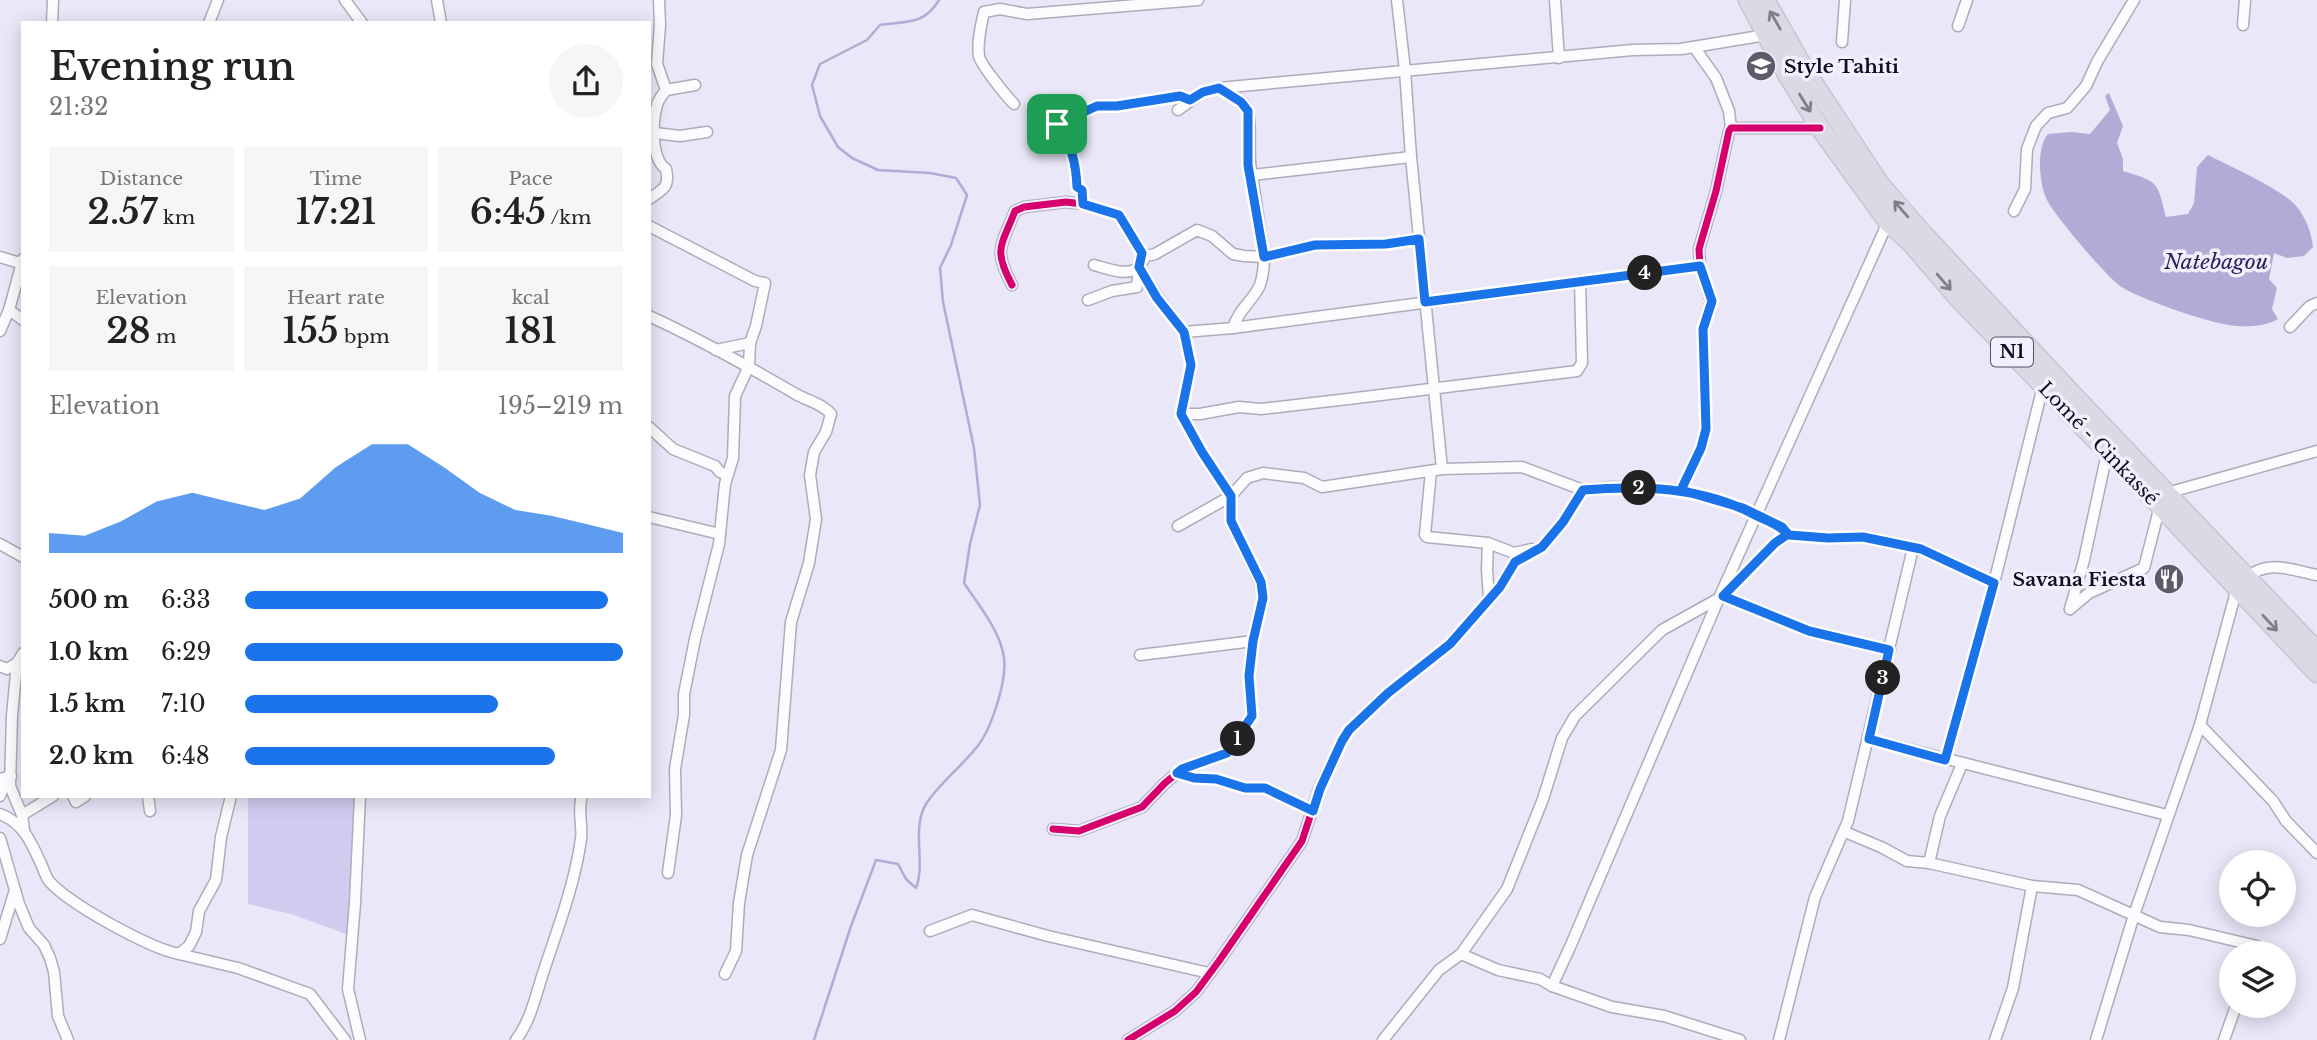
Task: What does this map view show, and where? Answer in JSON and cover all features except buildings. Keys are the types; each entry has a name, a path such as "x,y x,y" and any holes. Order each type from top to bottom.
{"highway":[{"name":"Lomé - Cinkassé","path":"1748,0 1788,76 1820,128 1888,222 2106,453 2164,500"},
{"name":"Lomé - Cinkassé","path":"1765,0 1835,118 1879,183 2241,583 2317,673"},
{"name":"Lomé - Cinkassé","path":"2241,583 2317,651"}],"street":[{"path":"52,21 53,0"},
{"path":"210,21 218,0"},
{"path":"345,0 361,21"},
{"path":"437,0 441,21"},
{"path":"659,0 657,64 666,90"},
{"path":"1014,104 1001,91 979,58 979,38 984,12 1000,9 1027,14 1198,0"},
{"path":"1397,0 1442,469"},
{"path":"1555,0 1559,58"},
{"path":"1842,42 1845,0"},
{"path":"1958,26 1967,0"},
{"path":"2014,211 2025,189 2027,149 2036,126 2048,113 2067,108 2086,86 2096,62 2134,0"},
{"path":"2243,26 2245,0"},
{"path":"1178,110 1203,92 1219,88 1694,47 1766,35"},
{"path":"1681,490 1701,448 1706,429 1703,329 1712,301 1700,266 1699,249 1731,128 1730,111 1716,78 1694,47"},
{"path":"651,198 665,187 668,180 666,169 653,160 653,102 666,90 695,85"},
{"path":"1219,88 1241,102 1248,111 1247,156 1264,257 1264,270 1259,286 1236,317 1233,328"},
{"path":"1083,204 1082,190 1077,187 1076,164 1066,138 1057,124 1097,106 1117,106 1180,96 1190,100"},
{"path":"1731,128 1820,128"},
{"path":"655,133 671,136 707,132"},
{"path":"1252,175 1411,157"},
{"path":"1012,285 999,252 1015,211 1024,207 1066,202 1083,204 1119,215 1142,253 1136,287 1112,291 1088,300"},
{"path":"1552,986 1888,222"},
{"path":"651,227 755,281 765,283 750,343 749,366 735,396 733,458 727,475 720,534 684,694 684,715 675,769 676,815 668,873"},
{"path":"1094,265 1133,272 1146,256 1155,254 1198,230 1212,236 1234,254 1264,257 1315,245 1386,244 1419,239"},
{"path":"0,257 21,261"},
{"path":"0,331 9,310 21,265"},
{"path":"1184,332 1233,328 1700,266"},
{"path":"1053,829 1079,831 1142,807 1182,769 1227,753 1252,716 1249,676 1253,641 1263,598 1261,582 1231,521 1231,496 1181,414 1191,365 1184,332 1157,298 1139,267"},
{"path":"1181,414 1200,414 1239,407 1261,409 1579,370 1582,363 1580,281"},
{"path":"2290,327 2310,306 2317,303"},
{"path":"9,310 21,319"},
{"path":"651,317 749,366 797,395 827,409 831,414 826,432 814,452 810,475 816,519 809,563 791,622 780,750 747,855 738,903 736,951 725,974"},
{"path":"716,350 750,343"},
{"path":"1945,760 1994,583 2043,386"},
{"path":"651,429 673,449 707,462 727,475"},
{"path":"2106,453 2084,560 2070,609 2089,593 2144,568 2164,500 2315,452"},
{"path":"1178,526 1231,496 1247,478 1263,472 1304,478 1322,487 1442,469 1522,467 1583,490 1612,487 1681,490 1730,502 1782,527 1788,534"},
{"path":"1431,471 1425,535 1488,543 1514,553 1542,547"},
{"path":"1223,484 1239,487"},
{"path":"1128,1040 1175,1011 1196,992 1302,841 1320,789 1349,730 1388,693 1450,644 1500,587 1515,562 1542,547 1563,522 1583,490"},
{"path":"651,517 720,534"},
{"path":"1383,1040 1439,970 1461,954 1484,924 1513,877 1569,723 1594,695 1662,630 1721,597 1775,543 1788,534 1828,538 1863,537 1927,550 1994,583"},
{"path":"1488,543 1489,598"},
{"path":"0,544 21,555"},
{"path":"1779,1040 1815,897 1848,821 1913,548"},
{"path":"2096,1040 2134,915 2200,724 2241,583 2255,570 2274,566 2317,575"},
{"path":"1721,597 1809,631 1889,650"},
{"path":"1140,655 1253,641"},
{"path":"21,656 17,663 12,716 10,786 22,815 24,830 47,879 106,921 161,949 238,968 310,994 345,1040"},
{"path":"0,666 7,668 17,663"},
{"path":"2200,724 2273,801 2286,821 2317,853"},
{"path":"1869,739 2167,815"},
{"path":"15,800 0,795 5,783 21,764"},
{"path":"1928,863 1943,809 1962,764"},
{"path":"0,779 12,773"},
{"path":"1177,773 1194,778 1216,779 1245,788 1265,788 1313,811"},
{"path":"22,815 50,798"},
{"path":"148,798 150,811"},
{"path":"179,954 189,946 196,932 199,911 216,880 221,837 231,798"},
{"path":"360,798 348,989 360,1040"},
{"path":"516,1040 525,1029 572,878 582,837 579,804 581,798"},
{"path":"0,814 11,818 24,830"},
{"path":"1844,832 1907,861 1928,863 2032,886 2084,892 2160,927 2189,930 2236,941"},
{"path":"0,838 29,928 44,945 50,958 58,1016 68,1040"},
{"path":"1994,1040 2012,988 2032,886"},
{"path":"1,933 15,889"},
{"path":"930,931 972,915 1048,936 1209,973"},
{"path":"1461,954 1497,970 1540,979 1552,986 1612,1007 1664,1016 1740,1040"},
{"path":"2224,1040 2231,1018"}],"shaded area":[{"path":"248,798 354,798 354,871 349,935 291,914 248,904"}],"water":[{"name":"Natebagou","path":"2109,93 2123,126 2117,143 2123,159 2123,171 2155,185 2166,217 2188,214 2194,203 2197,167 2208,155 2269,186 2297,207 2308,226 2313,247 2304,256 2287,258 2274,253 2269,279 2277,288 2272,309 2278,319 2253,326 2226,325 2143,298 2120,286 2104,271 2060,219 2047,200 2042,185 2040,157 2044,140 2048,134 2090,134 2110,110 2105,96"}],"waterway":[{"path":"814,1040 851,926 876,860 898,864 906,879 916,888 920,867 920,824 926,804 982,740 992,718 1003,679 1004,658 998,638 964,583 980,505 974,448 943,302 940,268 951,245 967,195 956,178 930,173 878,170 852,158 838,147 820,116 812,85 820,64 867,40 880,25 921,18 939,0"}],"cycle path":[{"path":"1128,1040 1175,1011 1196,992 1219,961 1302,841 1319,789 1349,730 1388,693 1450,644 1500,587 1515,562 1542,547 1563,522 1583,490 1612,487 1681,490 1701,448 1706,429 1703,329 1711,301 1700,266 1699,249 1716,191 1729,131 1731,128 1820,128"},
{"path":"1012,285 1002,263 1001,248 1015,211 1024,207 1066,202 1083,204 1119,215 1142,253 1139,267 1184,332 1191,365 1181,414 1231,496 1231,521 1260,582 1263,598 1253,641 1249,676 1252,716 1227,753 1182,769 1142,807 1079,831 1053,829"}],"place":[{"name":"Style Tahiti","path":"1761,66"},
{"name":"Savana Fiesta","path":"2169,579"}],"route":[{"path":"1057,124 1066,138 1076,164 1077,187 1082,190 1083,204 1119,215 1142,253 1139,267 1157,298 1184,332 1191,365 1181,414 1231,496 1231,521 1261,582 1263,598 1253,641 1249,676 1252,716 1227,753 1177,773 1194,778 1216,779 1245,788 1265,788 1313,811 1320,789 1349,730 1388,693 1450,644 1500,587 1515,562 1542,547 1568,516 1583,490 1612,487 1681,490 1730,502 1757,516 1782,527 1789,535 1863,537 1927,550 1994,583 1945,760 1869,739 1889,650 1809,631 1723,596 1775,543 1788,534 1782,527 1730,502 1693,494 1681,490 1701,448 1706,429 1703,329 1712,301 1700,266 1425,302 1419,239 1386,244 1315,245 1264,257 1247,156 1248,111 1241,102 1219,88 1203,92 1190,100 1180,96 1117,106 1097,106 1057,124"}]}
